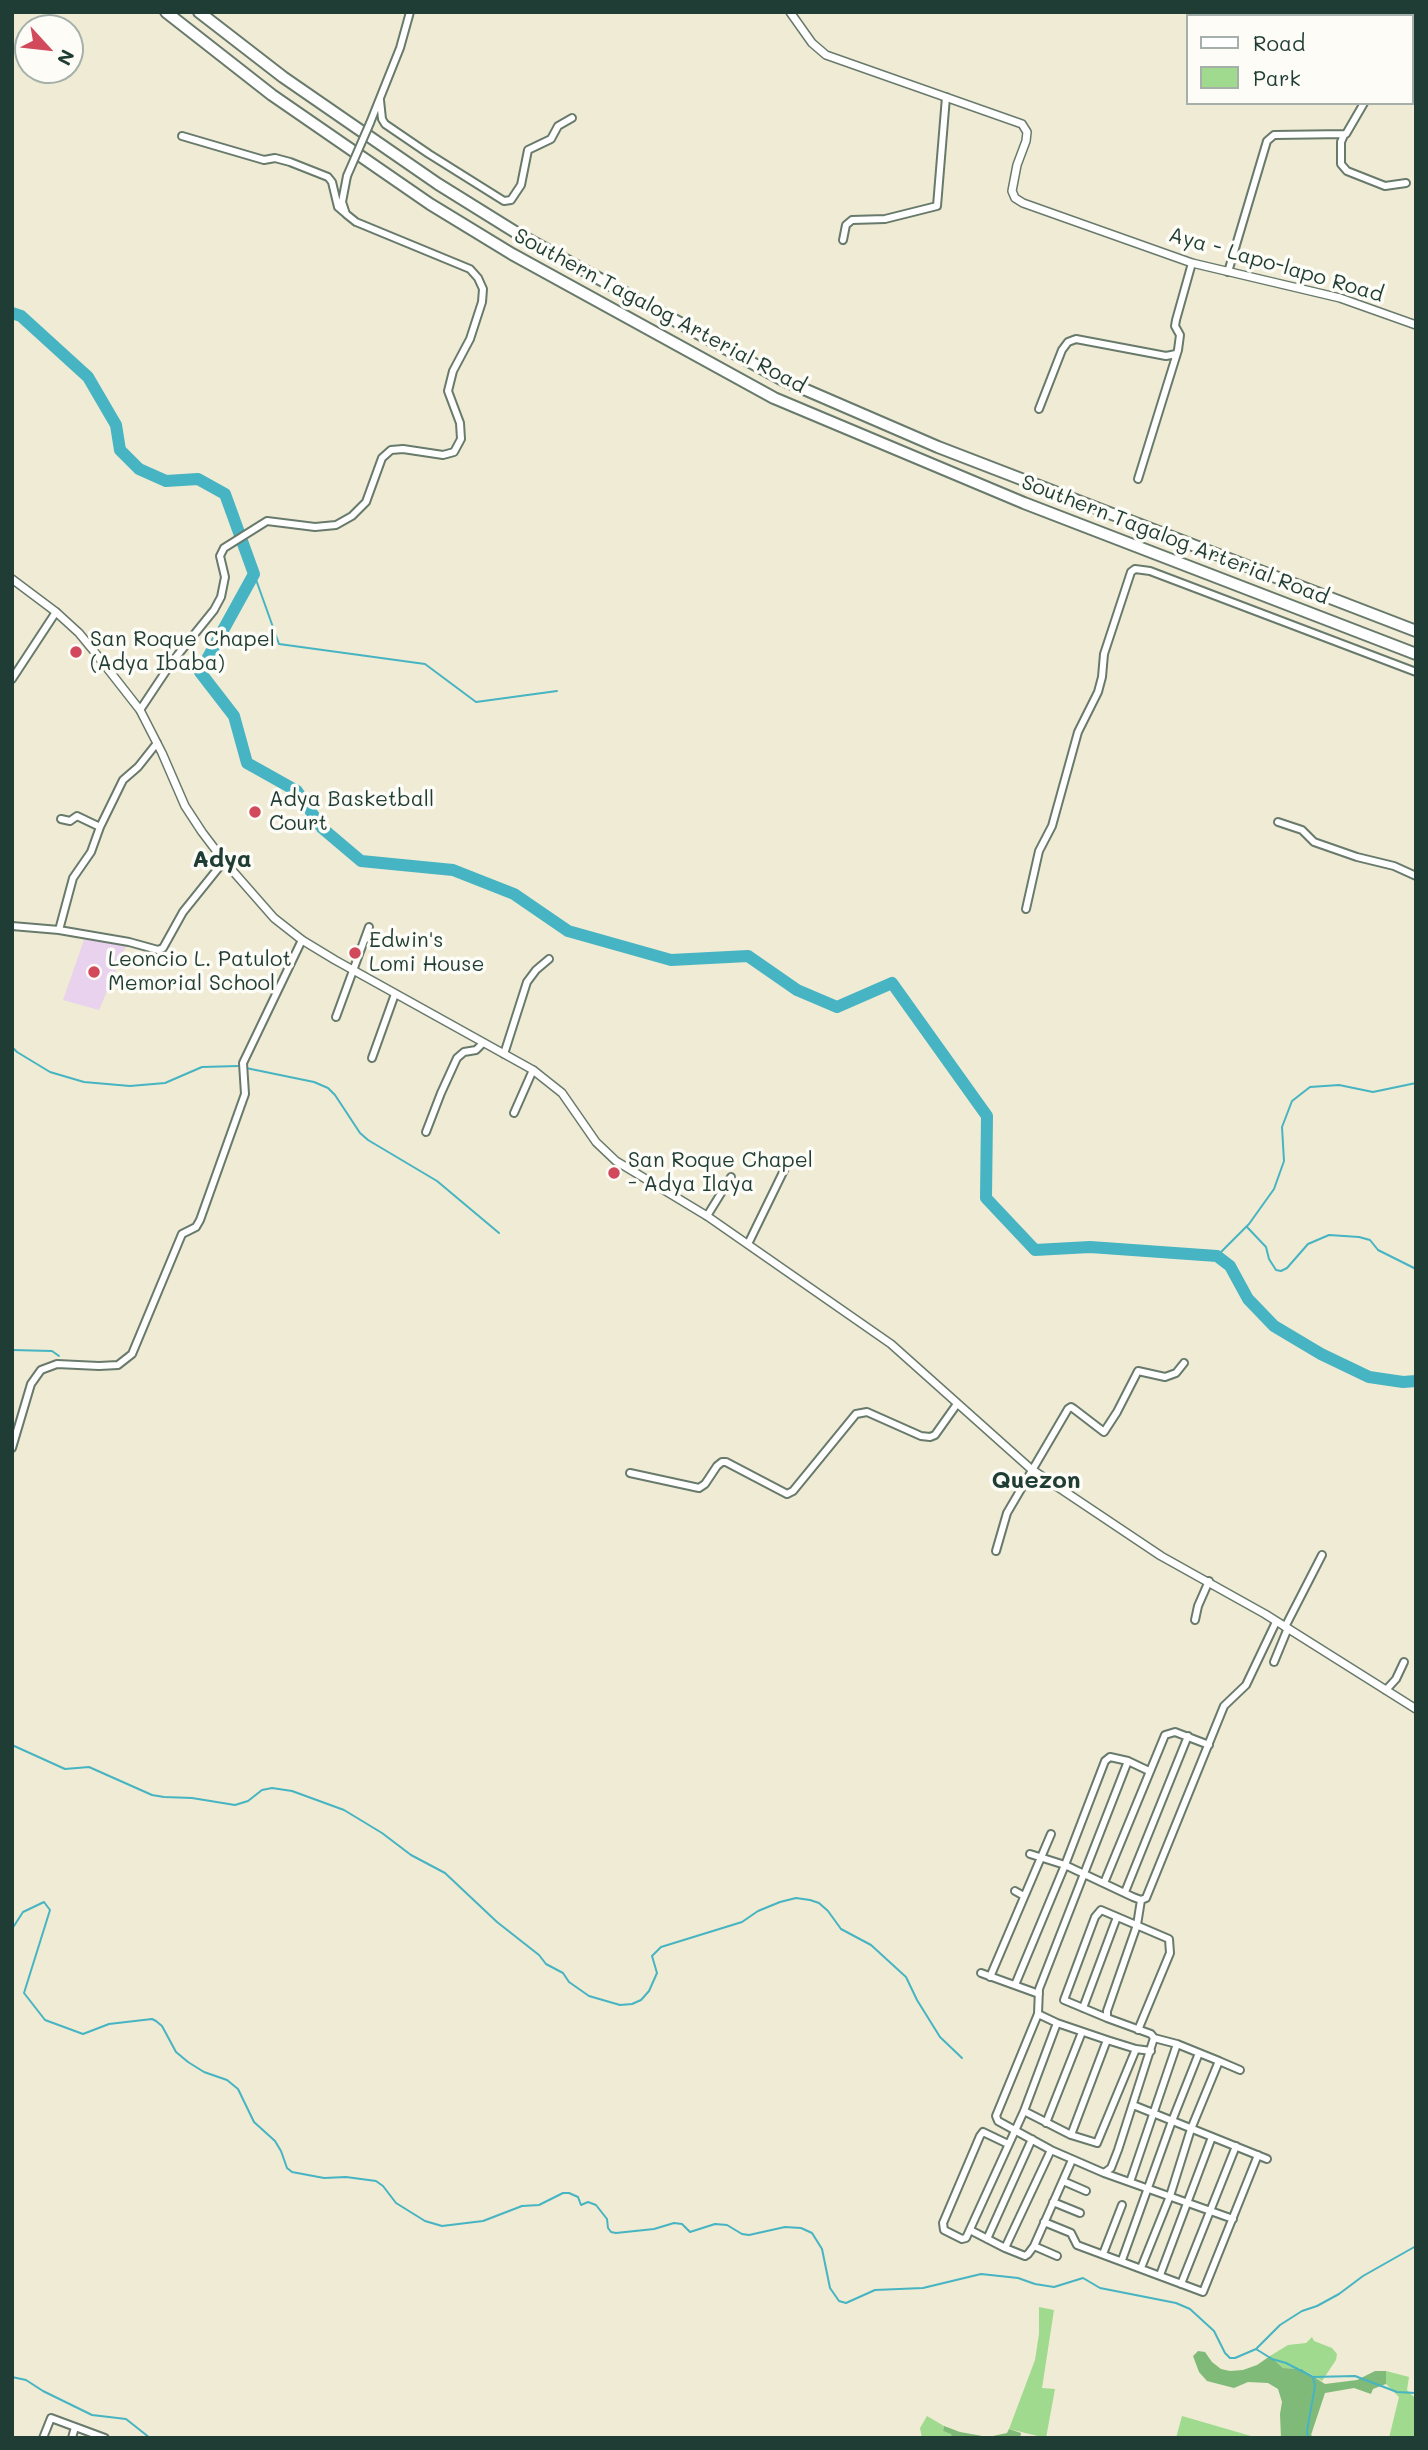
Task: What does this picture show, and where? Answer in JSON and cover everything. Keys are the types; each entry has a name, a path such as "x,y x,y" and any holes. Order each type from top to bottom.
{"highway":[{"name":"Southern Tagalog Arterial Road","path":"166,12 272,95 430,204 512,254 774,398 1024,503 1416,654"},
{"name":"Southern Tagalog Arterial Road","path":"199,12 293,84 438,184 520,235 783,380 938,447 1416,631"}],"street":[{"path":"346,214 342,202 347,176 380,100 410,21 410,12"},
{"name":"Aya - Lapo-lapo Road","path":"790,12 812,43 826,55 1023,124 1027,132 1015,173 1012,191 1015,198 1192,263 1340,298 1416,325"},
{"path":"843,240 846,226 852,220 885,219 937,206 946,97"},
{"path":"380,100 385,124 429,155 504,201 511,200 521,185 528,150 551,139 558,126 572,118"},
{"path":"1228,272 1267,141 1274,135 1344,135 1349,132 1363,105"},
{"path":"1344,135 1341,142 1341,164 1347,170 1385,186 1406,183"},
{"path":"140,710 172,662 222,597 225,577 220,556 224,548 267,521 315,527 336,525 352,516 366,502 382,458 391,450 403,449 443,456 454,452 461,439 460,423 448,391 453,371 470,339 482,302 483,289 470,269 356,222 338,207 332,182 328,177 290,162 275,158 264,160 182,136"},
{"path":"1138,478 1180,342 1175,326 1192,263"},
{"path":"1039,410 1062,350 1068,342 1076,339 1166,356 1176,354"},
{"path":"1026,909 1039,851 1052,826 1075,738 1098,692 1104,654 1131,572 1135,569 1150,571 1416,672"},
{"path":"12,579 79,633 140,710 185,806 224,861 274,918 302,940 533,1070 562,1093 596,1142 616,1161 676,1195 891,1344 1031,1469 1161,1556 1209,1581 1416,1709"},
{"path":"12,679 55,612"},
{"path":"59,930 70,886 91,852 123,780 138,767 157,743"},
{"path":"61,819 71,821 78,817 100,827"},
{"path":"1278,822 1302,831 1314,842 1394,866 1416,876"},
{"path":"12,926 59,930 158,950 163,948 184,912 224,861"},
{"path":"336,1017 369,927"},
{"path":"12,1448 31,1384 41,1370 57,1364 99,1367 118,1365 132,1354 182,1234 196,1227 200,1220 245,1094 243,1063 302,940"},
{"path":"504,1054 527,982 549,959"},
{"path":"372,1058 395,993"},
{"path":"426,1132 457,1058 464,1052 475,1050 483,1042"},
{"path":"514,1113 533,1070"},
{"path":"748,1244 789,1160"},
{"path":"707,1216 731,1177"},
{"path":"996,1551 1007,1513 1031,1469 1071,1407 1104,1432 1138,1371 1165,1377 1176,1373 1184,1363"},
{"path":"630,1473 699,1488 722,1461 787,1494 793,1491 856,1414 867,1412 921,1436 930,1437 935,1435 957,1404"},
{"path":"1274,1662 1322,1555"},
{"path":"1195,1620 1209,1581"},
{"path":"1141,1900 1146,1898 1224,1706 1246,1685 1276,1622"},
{"path":"1387,1690 1404,1662"},
{"path":"1104,1883 1165,1735 1175,1732 1209,1745"},
{"path":"1125,1892 1188,1735"},
{"path":"1015,1985 1065,1866 1105,1760 1110,1756 1149,1771"},
{"path":"1128,1761 1039,1994 1038,2014 996,2116 998,2121 1072,2160 1149,2190 1233,2218"},
{"path":"990,1977 1051,1834"},
{"path":"1030,1854 1085,1874 1141,1900"},
{"path":"1023,1872 1032,1876"},
{"path":"1014,1891 1024,1896"},
{"path":"1107,2018 1107,2011 1138,1925 1141,1900"},
{"path":"1138,2030 1171,1947 1169,1939 1101,1910 1097,1911 1065,2000 1154,2038 1177,2044 1240,2070"},
{"path":"1006,1911 1016,1915"},
{"path":"1083,2008 1117,1917"},
{"path":"997,1934 1006,1937"},
{"path":"989,1953 998,1957"},
{"path":"981,1973 1039,1994"},
{"path":"1038,2014 1082,2032 1136,2049 1152,2051"},
{"path":"1008,2144 983,2132 980,2136 942,2226 944,2230 962,2239 967,2238 1024,2111 1057,2023"},
{"path":"1046,2123 1082,2032"},
{"path":"1104,2173 1111,2168 1152,2051 1154,2038"},
{"path":"1071,2135 1107,2040"},
{"path":"1130,2182 1177,2044"},
{"path":"1024,2111 1071,2135 1097,2143 1136,2049"},
{"path":"1122,2260 1199,2053"},
{"path":"1141,2268 1170,2196 1191,2129 1219,2061"},
{"path":"1133,2105 1267,2159"},
{"path":"1160,2275 1212,2137"},
{"path":"987,2239 1032,2139"},
{"path":"1181,2284 1236,2146"},
{"path":"1005,2248 1051,2150"},
{"path":"1203,2292 1258,2155"},
{"path":"970,2230 1025,2256 1034,2246 1072,2160"},
{"path":"1063,2180 1086,2191"},
{"path":"1053,2202 1080,2214"},
{"path":"1103,2254 1122,2205"},
{"path":"1044,2222 1071,2233 1077,2245 1212,2295"},
{"path":"1034,2246 1057,2256"},
{"path":"43,2438 51,2418 105,2438"},
{"path":"72,2438 75,2427"}],"shaded area":[{"name":"Leoncio L. Patulot Memorial School","path":"85,937 127,944 99,1010 63,1000"}],"green space":[{"path":"1039,2307 1054,2310 1042,2388 1055,2389 1046,2438 1009,2429 1035,2360"},
{"path":"1312,2337 1314,2341 1332,2348 1337,2354 1322,2381 1302,2369 1283,2368 1270,2356 1288,2345 1306,2343"},
{"path":"1198,2351 1205,2352 1221,2369 1230,2371 1257,2365 1270,2356 1283,2368 1302,2369 1325,2384 1357,2380 1375,2371 1386,2371 1386,2384 1373,2389 1371,2394 1354,2388 1325,2393 1311,2435 1315,2438 1281,2438 1282,2402 1278,2389 1268,2383 1248,2382 1234,2388 1207,2381 1199,2372 1193,2356"},
{"path":"1386,2371 1409,2377 1407,2390 1416,2399 1416,2438 1389,2438 1399,2397 1386,2384"},
{"path":"927,2416 944,2426 943,2431 952,2434 953,2438 922,2438 920,2428"},
{"path":"1182,2416 1258,2438 1176,2438"},
{"path":"944,2426 988,2437 1007,2433 1009,2429 1021,2433 1020,2438 953,2438 951,2434 943,2431"}],"waterway":[{"path":"12,313 21,316 88,377 116,425 120,450 139,469 166,481 198,479 225,494 254,574 200,672 234,716 247,763 297,791 322,828 361,861 453,870 514,894 568,931 671,960 748,956 797,990 837,1007 892,983 987,1116 986,1198 1035,1250 1090,1247 1217,1256 1230,1266 1248,1299 1274,1326 1321,1354 1369,1377 1416,1381"},
{"path":"254,574 279,644 425,664 476,702 557,691"},
{"path":"12,1047 50,1072 84,1082 130,1086 165,1083 202,1067 238,1066"},
{"path":"246,1068 314,1082 328,1088 368,1140 437,1181 499,1233"},
{"path":"1217,1256 1249,1224 1274,1189 1284,1161 1282,1127 1292,1101 1310,1087 1339,1085 1373,1092 1416,1083"},
{"path":"1247,1227 1266,1247 1276,1270 1287,1268 1308,1244 1329,1235 1370,1240 1378,1250 1416,1269"},
{"path":"12,1350 52,1351 59,1356"},
{"path":"12,1745 65,1769 89,1767 152,1795 235,1805 248,1801 262,1790 272,1788 292,1791 344,1810 411,1855 445,1873 546,1964 563,1973 569,1982 589,1996 620,2005 641,2000 649,1991 657,1973 652,1956 661,1947 742,1922 758,1911 780,1902 796,1898 810,1900 819,1903 841,1929 871,1945 906,1977 940,2037 962,2058"},
{"path":"12,1929 23,1912 44,1902 50,1910 24,1993 45,2020 83,2034 109,2024 152,2019 156,2021 162,2026 176,2052 188,2062 204,2072 227,2080 238,2089 254,2122 275,2141 287,2168 292,2172 324,2178 346,2177 376,2181 396,2203 425,2221 442,2226 483,2221 522,2206 539,2205 563,2193 569,2193 578,2197 581,2205 588,2202 596,2205 607,2219 608,2228 616,2233 654,2229 674,2223 682,2224 690,2232 715,2224 727,2225 749,2235 785,2227 801,2228 812,2233 822,2249 830,2288 839,2301 846,2303 875,2290 923,2288 981,2274 1018,2278 1054,2287 1083,2278 1100,2288 1176,2303 1190,2309 1214,2331 1230,2358 1256,2349 1280,2325 1302,2311 1339,2294 1363,2276 1416,2246"},
{"path":"1256,2349 1313,2377 1355,2376 1397,2392 1416,2393"},
{"path":"12,2377 26,2380 92,2415 126,2419 150,2438"},
{"path":"1308,2438 1315,2386 1313,2377"}],"place":[{"name":"San Roque Chapel (Adya Ibaba)","path":"76,652"},
{"name":"Adya Basketball Court","path":"255,812"},
{"name":"Edwin's Lomi House","path":"355,953"},
{"name":"Leoncio L. Patulot Memorial School","path":"94,972"},
{"name":"San Roque Chapel - Adya Ilaya","path":"614,1173"}],"district":[{"name":"Adya","path":"222,860"},
{"name":"Quezon","path":"1036,1481"}]}
